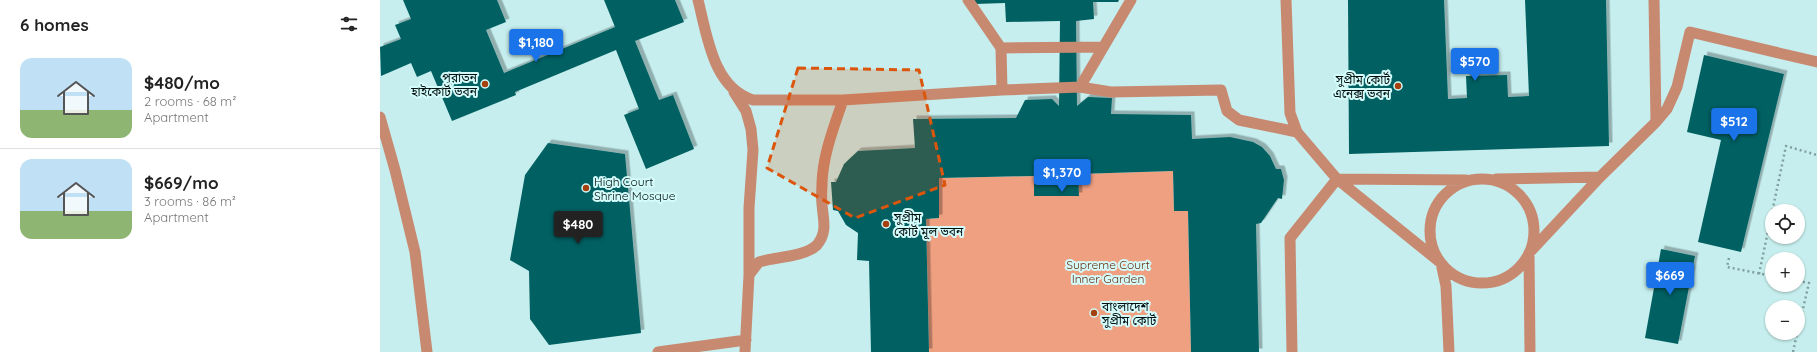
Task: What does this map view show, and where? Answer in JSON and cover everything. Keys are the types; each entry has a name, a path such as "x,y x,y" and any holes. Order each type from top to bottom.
{"lane":[{"path":"698,0 719,71 746,111 751,129 753,150 749,208 749,276 745,352"},
{"path":"968,0 1001,48 1002,90"},
{"path":"1080,87 1102,47 1131,0"},
{"path":"1286,0 1290,113 1297,132 1337,179 1454,275 1470,282 1488,283 1505,278 1519,268 1529,253 1600,176 1656,122 1667,108 1677,87 1690,32 1817,62"},
{"path":"1654,0 1656,122"},
{"path":"1001,48 1102,47"},
{"path":"731,88 744,97 753,100 843,100 1002,90 1080,87 1111,92 1221,90 1227,111 1239,120 1297,132"},
{"path":"749,276 759,262 792,256 804,252 816,246 824,234 825,220 822,206 822,182 825,156 843,100"},
{"path":"380,117 395,170 414,252 427,352"},
{"path":"1337,179 1470,180 1600,176"},
{"path":"1292,352 1290,238 1337,179"},
{"path":"1488,179 1504,183 1517,192 1528,205 1533,221 1534,232 1529,253 1530,352"},
{"path":"1449,352 1446,286 1441,263 1434,251 1430,236 1431,221 1436,207 1444,195 1456,186 1470,180"},
{"path":"658,352 746,340"}],"path":[{"path":"1759,274 1786,146 1817,155"},
{"path":"1729,258 1727,267 1765,275"},
{"path":"1805,282 1809,283 1805,301"},
{"path":"1793,352 1796,340"}],"highlighted area":[{"path":"798,68 919,70 945,185 855,218 767,168"}],"green space":[{"name":"Supreme Court Inner Garden","path":"1173,171 1174,211 1188,211 1191,352 929,352 926,219 939,218 939,178 1034,176 1034,196 1078,196 1078,174"}],"building":[{"name":"পুরাতন হাইকোর্ট ভবন","path":"403,0 497,0 506,22 486,30 504,73 615,27 604,0 675,0 684,22 635,41 659,100 673,95 694,149 646,169 624,115 639,109 616,50 515,92 516,95 452,121 431,71 417,77 411,63 381,76 380,47 401,39 395,25 411,19"},
{"name":"সুপ্রীম কোর্ট মূল ভবন","path":"973,0 1119,0 1118,2 1093,2 1094,19 1076,21 1077,106 1088,97 1112,98 1111,114 1191,115 1192,139 1230,137 1253,142 1262,147 1270,156 1276,169 1281,169 1284,180 1282,199 1278,198 1261,223 1256,224 1259,352 1191,352 1188,211 1174,211 1173,171 1078,174 1079,196 1034,196 1034,176 939,178 939,218 926,219 929,352 871,352 869,261 857,260 858,233 846,225 838,211 833,210 831,182 836,182 844,164 858,151 915,148 913,119 1016,118 1025,100 1052,99 1059,106 1060,21 1006,22 1005,3 975,4"},
{"name":"সুপ্রীম কোর্ট এনেক্স ভবন","path":"1348,0 1444,0 1448,99 1467,98 1466,76 1507,75 1508,97 1529,96 1525,0 1606,0 1609,146 1349,154"},
{"path":"1704,55 1784,74 1741,252 1698,242 1721,140 1687,132"},
{"path":"548,143 625,154 641,333 549,345 530,319 529,271 510,260 525,175"},
{"path":"1661,249 1695,256 1678,344 1645,338"}],"place":[{"name":"পুরাতন হাইকোর্ট ভবন","path":"485,84"},
{"name":"সুপ্রীম কোর্ট এনেক্স ভবন","path":"1398,86"},
{"name":"High Court Shrine Mosque","path":"586,188"},
{"name":"সুপ্রীম কোর্ট মূল ভবন","path":"886,224"},
{"name":"বাংলাদেশ সুপ্রীম কোর্ট","path":"1094,313"}]}
